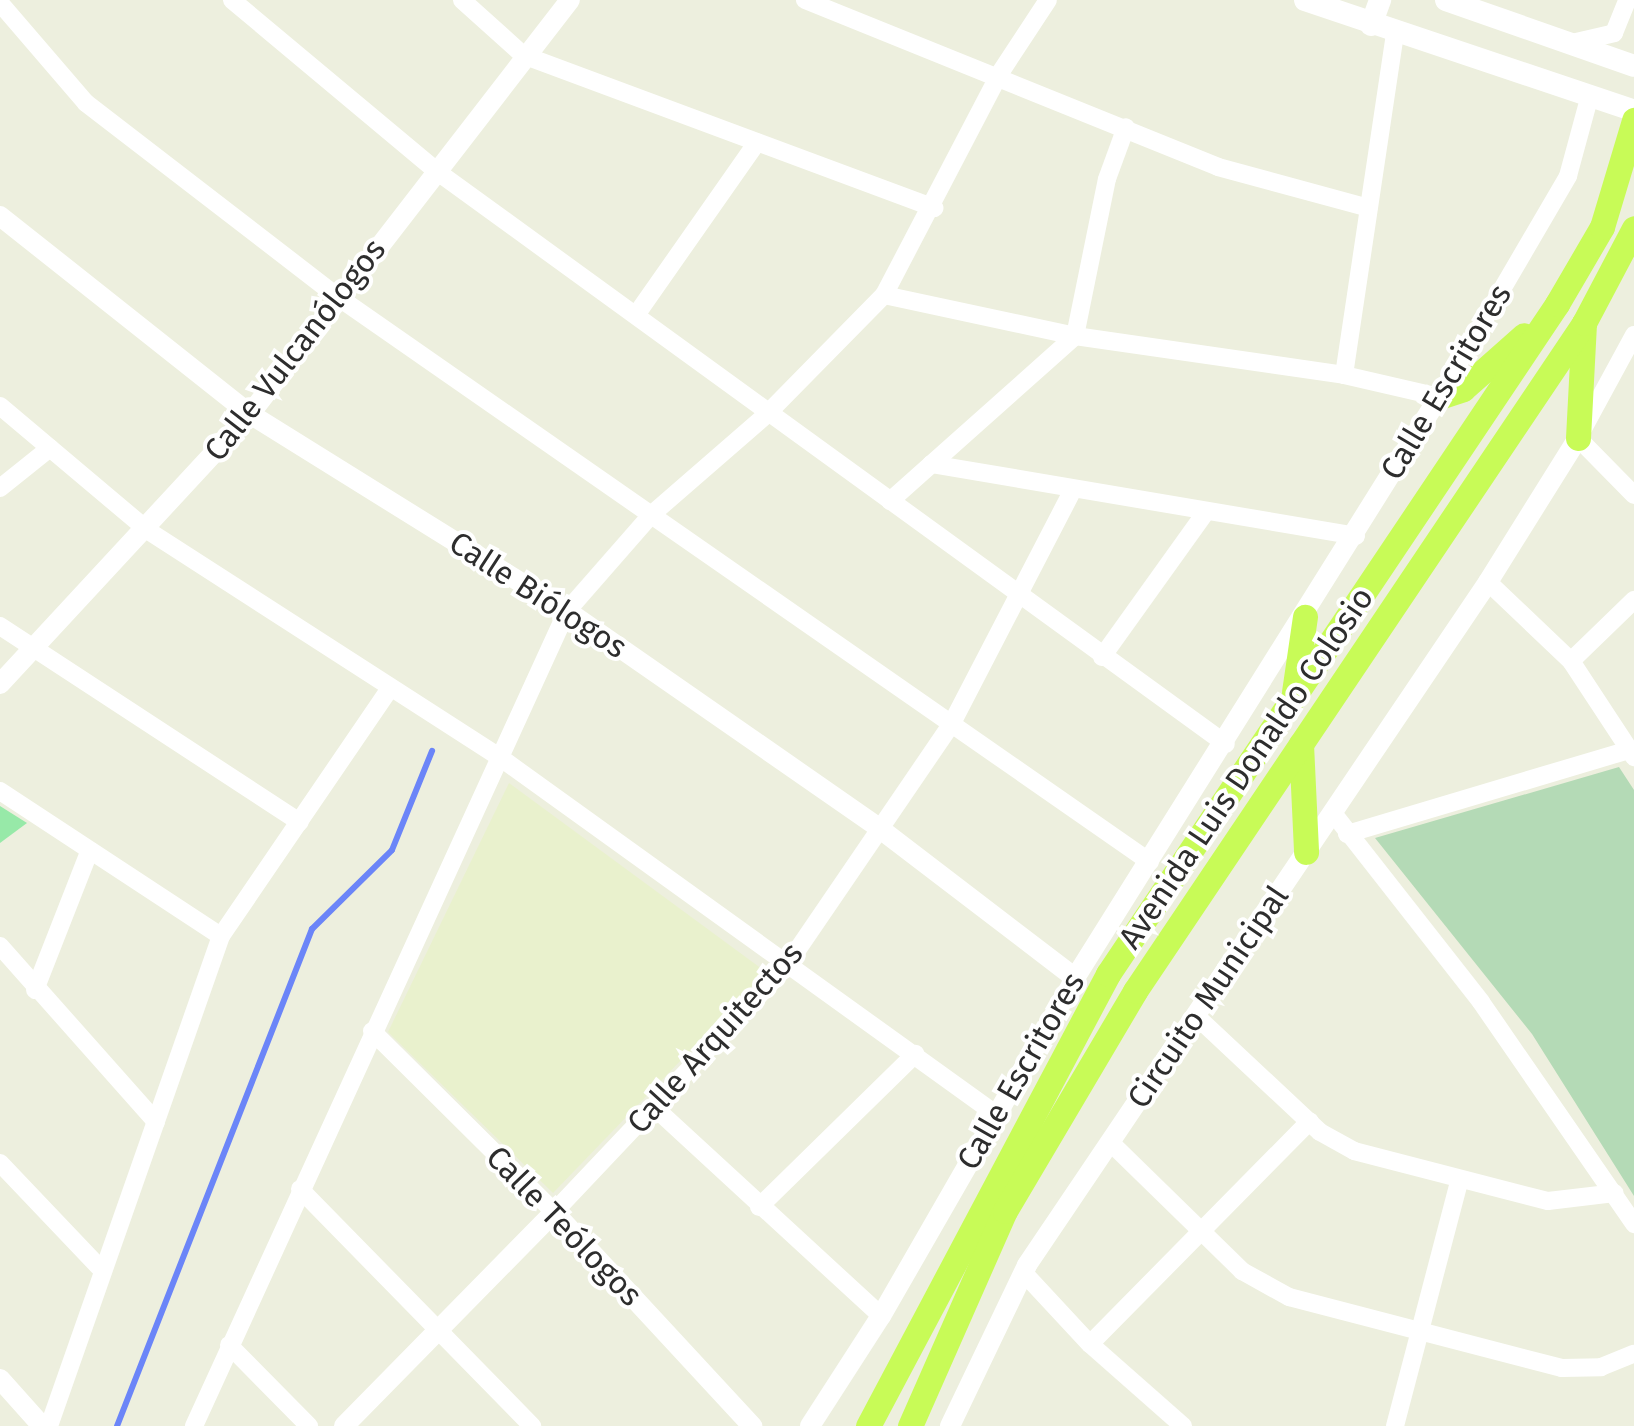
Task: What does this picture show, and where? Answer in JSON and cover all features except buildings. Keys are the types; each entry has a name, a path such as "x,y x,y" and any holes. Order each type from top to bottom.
{"main road":[{"path":"1305,0 1396,35 1634,111"},
{"path":"1371,25 1380,0"},
{"path":"1446,0 1634,66"},
{"name":"Avenida Luis Donaldo Colosio","path":"868,1426 1108,974 1557,304 1602,227 1634,120"},
{"name":"Avenida Luis Donaldo Colosio","path":"910,1426 1005,1210 1135,991 1584,324 1634,228"},
{"path":"1439,397 1463,388 1557,304"},
{"path":"1578,438 1584,324"},
{"path":"1293,697 1305,618"},
{"path":"1302,744 1306,852"}],"street":[{"path":"232,0 435,170 1226,744"},
{"path":"462,0 524,56 934,208"},
{"name":"Calle Vulcanólogos","path":"0,684 147,530 250,414 570,0"},
{"path":"805,0 1000,74 1218,167 1370,208"},
{"path":"194,1426 568,610 651,515 767,414 884,294 934,208 1000,74 1048,0"},
{"path":"1566,42 1609,37 1626,0"},
{"path":"0,3 86,103 338,297 1150,862"},
{"path":"1344,375 1396,35"},
{"name":"Calle Escritores","path":"810,1426 881,1316 1074,978 1356,536 1563,186 1590,96"},
{"path":"890,501 1075,336 1107,180 1126,126"},
{"path":"636,315 757,142"},
{"name":"Calle Biólogos","path":"0,216 250,414 568,610 880,828 1074,978"},
{"path":"884,294 1075,336 1344,375 1439,397"},
{"name":"Circuito Municipal","path":"950,1426 1023,1272 1488,582 1578,438 1634,336"},
{"path":"0,406 147,530 498,756 785,968 915,1054 994,1113"},
{"path":"1578,438 1634,495"},
{"path":"0,488 50,448"},
{"path":"931,464 1356,536"},
{"name":"Calle Arquitectos","path":"344,1426 785,968 951,725 1072,490"},
{"path":"1102,657 1206,512"},
{"path":"1347,834 1632,754 1571,661 1488,582"},
{"path":"1571,661 1634,600"},
{"path":"0,626 37,645 299,822"},
{"path":"0,1379 45,1426 221,936 391,687"},
{"path":"0,790 221,936"},
{"path":"1332,813 1481,1002 1634,1224"},
{"path":"35,990 90,850"},
{"path":"0,946 156,1122"},
{"path":"1196,1016 1310,1121 1354,1151 1548,1201 1615,1194"},
{"name":"Calle Teólogos","path":"372,1031 554,1212 752,1426"},
{"path":"759,1207 915,1054"},
{"path":"654,1107 881,1316"},
{"path":"1090,1344 1202,1235 1310,1121"},
{"path":"1110,1142 1202,1235 1276,1292 1571,1369 1601,1367 1634,1354"},
{"path":"0,1163 103,1271"},
{"path":"1395,1426 1460,1180"},
{"path":"300,1189 532,1426"},
{"path":"1023,1272 1090,1344 1183,1426"},
{"path":"228,1345 309,1426"}],"shaded area":[{"path":"1619,767 1634,790 1634,1196 1532,1034 1375,838"},
{"path":"509,783 766,972 553,1193 388,1032"}],"green space":[{"path":"0,806 27,823 0,843"}],"waterway":[{"path":"117,1426 312,929 392,850 432,751"}]}
